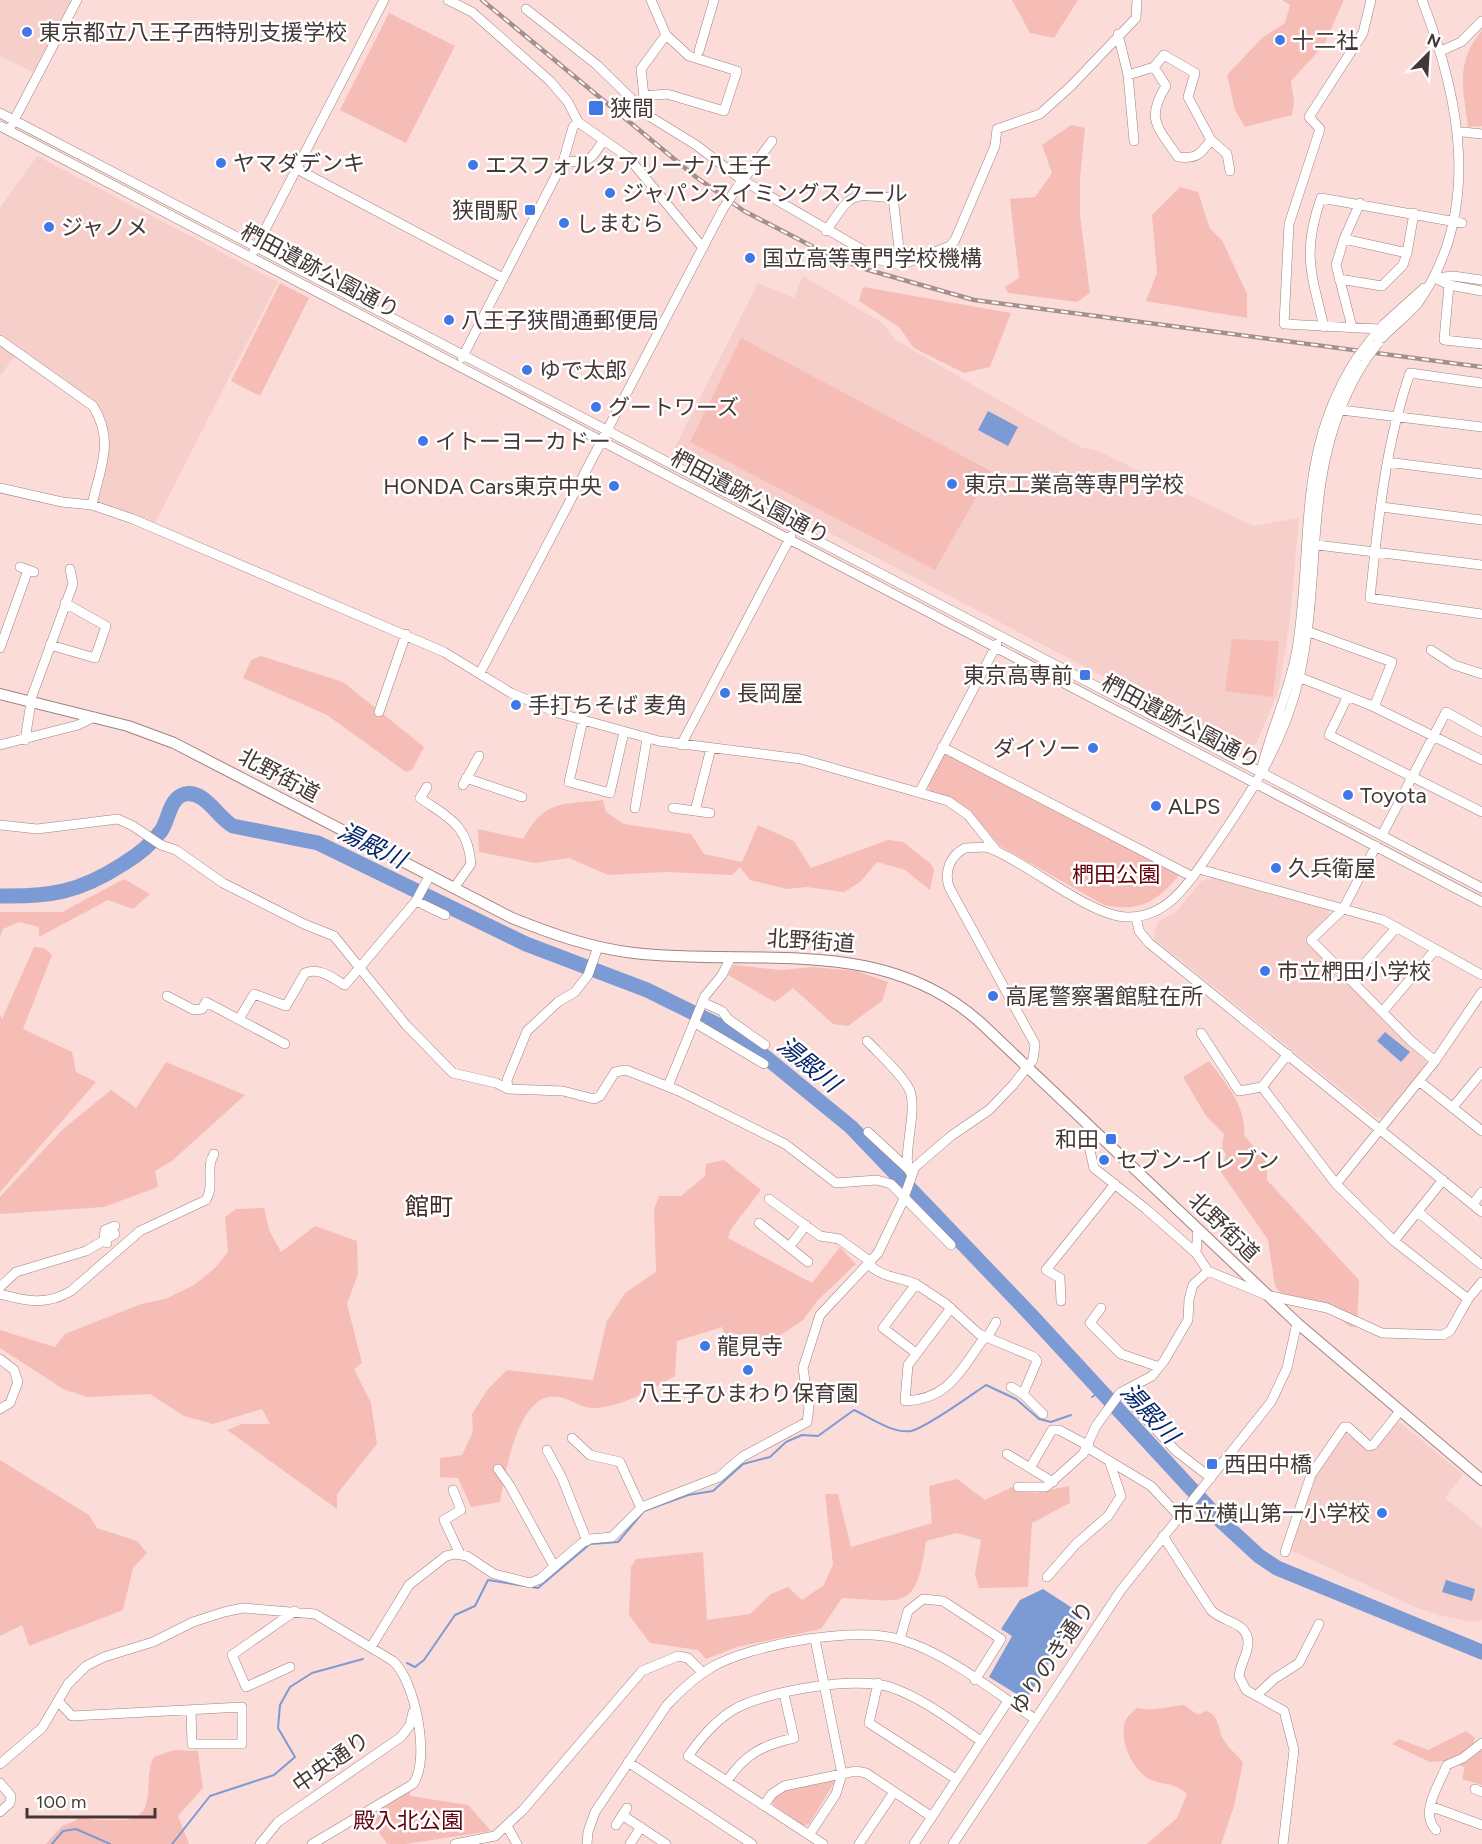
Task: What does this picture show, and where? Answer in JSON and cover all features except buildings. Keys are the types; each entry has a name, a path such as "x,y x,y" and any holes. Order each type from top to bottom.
{"main road":[{"name":"北野街道","path":"0,694 141,730 183,747 430,876 545,932 598,947 645,954 841,961 900,974 959,1006 1266,1295 1482,1480"}],"street":[{"path":"4,128 14,120 77,0"},
{"path":"250,257 384,0"},
{"path":"448,0 472,12 550,81 568,102 578,122 628,157 703,248"},
{"path":"637,104 644,96 667,94 724,111 737,71 689,56 666,35 651,0"},
{"path":"699,51 714,0"},
{"path":"526,9 597,64 649,116 696,145 740,183 880,260 901,265 950,246 955,240 995,146 997,129 1040,114 1071,87 1118,34 1136,18 1137,0"},
{"path":"1371,0 1363,33 1309,117 1320,129 1289,224 1284,324 1352,327 1382,332"},
{"path":"910,1174 951,1136 988,1110 1028,1069 1035,1055 1035,1044 958,905 947,880 950,862 963,849 980,846 998,852 1105,912 1120,917 1136,917 1155,912 1171,902 1196,873 1261,772 1295,676 1303,630 1314,461 1334,409 1361,358 1382,332 1435,278 1448,257 1462,223 1467,181 1463,132 1442,51 1422,0"},
{"path":"1442,51 1461,42 1482,21"},
{"path":"1118,34 1128,75 1134,141"},
{"path":"644,96 640,69 666,35"},
{"path":"1128,75 1154,67 1164,55 1196,73 1188,97 1211,140 1227,154 1230,171"},
{"path":"1154,67 1166,86 1154,105 1157,126 1178,157 1194,158 1201,154 1211,140"},
{"name":"椚田遺跡公園通り","path":"0,113 1482,888"},
{"path":"458,366 563,162 573,127 578,122"},
{"name":"椚田遺跡公園通り","path":"4,128 1482,902"},
{"path":"1463,132 1482,134"},
{"path":"563,162 590,160 603,140"},
{"path":"480,673 723,209 772,141"},
{"path":"297,169 503,278"},
{"path":"826,231 849,198 856,195 893,198 901,265"},
{"path":"1324,327 1308,260 1312,225 1322,198 1462,223"},
{"path":"1352,327 1336,265 1344,239 1360,203"},
{"path":"1339,279 1382,286 1403,265 1414,213"},
{"path":"1344,239 1407,253"},
{"path":"1435,278 1453,276 1482,280"},
{"path":"1435,278 1449,285 1482,291"},
{"path":"1449,285 1444,340 1482,344"},
{"path":"0,340 93,406 103,422 105,448 92,505"},
{"path":"1482,383 1410,373 1395,416 1374,554 1370,598 1482,614"},
{"path":"1334,409 1482,427"},
{"path":"1387,462 1482,474"},
{"path":"0,488 62,502 92,505 239,563 448,653 511,693 583,720 647,739 801,759 948,801 961,809 998,852"},
{"path":"1382,507 1482,520"},
{"path":"681,745 794,528"},
{"path":"1310,544 1374,554 1482,565"},
{"path":"25,740 31,701 73,584 70,569"},
{"path":"0,648 27,570"},
{"path":"50,645 95,658 99,647 106,626 65,603"},
{"path":"1303,630 1392,662 1374,707"},
{"path":"379,712 406,634"},
{"path":"919,793 1001,636"},
{"path":"1431,650 1454,664 1482,674"},
{"path":"1295,676 1374,707 1482,760"},
{"path":"1348,696 1329,735 1482,812"},
{"path":"1382,835 1446,712 1482,732"},
{"path":"0,745 78,725 94,717"},
{"path":"583,720 569,782 610,793 624,732"},
{"path":"635,808 647,739"},
{"path":"942,747 1196,873 1383,920 1482,975"},
{"path":"695,811 711,748"},
{"path":"479,756 464,781 522,797"},
{"path":"427,786 420,798 458,824 467,841 471,864 454,888"},
{"path":"673,808 710,813"},
{"path":"0,825 37,829 118,819 161,845 176,850 223,883 304,924 329,933 361,967 406,1025 450,1071 496,1083 508,1089 563,1091 594,1099 600,1096 615,1072 621,1069 668,1086 785,1144 831,1181 843,1184 877,1180 891,1184 905,1194 951,1245"},
{"path":"1376,846 1343,909 1311,940 1411,1041 1435,1061"},
{"path":"239,1019 254,994 286,1006 305,973 318,970 345,985 417,900 430,876"},
{"path":"417,900 445,915"},
{"path":"1136,917 1139,932 1149,943 1482,1212"},
{"path":"1351,979 1396,928"},
{"path":"508,1089 507,1080 527,1031 558,1002 575,992 588,975 598,947"},
{"path":"1383,1011 1435,950"},
{"path":"668,1086 696,1022 701,1004 722,975 730,957"},
{"path":"1336,1184 1435,1061 1482,992"},
{"path":"167,996 194,1010 202,1009 206,1002 285,1044"},
{"path":"701,1004 722,1011 728,1019 765,1045"},
{"path":"696,1022 764,1064"},
{"path":"1201,1033 1239,1091 1262,1086 1288,1054"},
{"path":"371,1647 409,1585 446,1556 460,1554 474,1559 494,1574 530,1583 540,1579 587,1541 612,1537 641,1508 653,1501 719,1477 742,1457 804,1425 809,1413 803,1368 818,1319 826,1307 870,1263 886,1238 905,1194 910,1174 906,1161 913,1122 910,1090 867,1041"},
{"path":"1453,1107 1482,1072"},
{"path":"1419,1081 1482,1131"},
{"path":"1262,1086 1336,1184 1394,1241 1468,1299"},
{"path":"1092,1131 1087,1138 1094,1168 1196,1253 1208,1271 1266,1295 1327,1308 1382,1333 1433,1336 1450,1331 1468,1299 1482,1282"},
{"path":"868,1132 910,1174"},
{"path":"0,1294 35,1302 58,1298 140,1231 201,1203 211,1189 211,1159 214,1154"},
{"path":"1394,1241 1443,1180"},
{"path":"1061,1301 1060,1278 1046,1270 1115,1184"},
{"path":"1473,1204 1482,1192"},
{"path":"769,1198 820,1236 839,1239 882,1275 903,1278 916,1284 951,1308 971,1329 986,1338 1036,1359 1023,1394"},
{"path":"1418,1212 1482,1265"},
{"path":"759,1223 808,1262"},
{"path":"790,1246 806,1226"},
{"path":"1196,1253 1198,1229"},
{"path":"0,1287 16,1272 86,1251 115,1230"},
{"path":"104,1240 114,1252"},
{"path":"1018,1487 1039,1488 1053,1482 1071,1468 1088,1447 1107,1409 1120,1393 1152,1376 1186,1325 1193,1285 1208,1271"},
{"path":"916,1284 883,1328 916,1353"},
{"path":"951,1308 908,1365 905,1401 927,1399 943,1391 986,1338 996,1322"},
{"path":"1101,1308 1090,1323 1121,1354 1159,1367"},
{"path":"1120,1393 1176,1451 1211,1478 1275,1395 1287,1368 1297,1323"},
{"path":"0,1359 14,1370 18,1382 10,1403 0,1409"},
{"path":"1011,1387 1023,1394 1043,1414"},
{"path":"1285,1552 1311,1475 1344,1427 1348,1427 1369,1446 1373,1445 1400,1411"},
{"path":"1030,1468 1052,1430 1059,1430 1150,1486 1179,1516"},
{"path":"572,1438 590,1455 620,1462 641,1508"},
{"path":"547,1450 562,1478 587,1541"},
{"path":"1007,1454 1053,1482"},
{"path":"1047,1577 1076,1544 1108,1516 1120,1496 1110,1463"},
{"path":"498,1469 510,1486 554,1566"},
{"name":"ゆりのき通り","path":"954,1844 1111,1605 1163,1536 1211,1478"},
{"path":"453,1490 460,1510 444,1520 460,1554"},
{"path":"1163,1536 1211,1610 1216,1615 1239,1625 1245,1632 1248,1644 1239,1676 1246,1690 1284,1712 1292,1734 1294,1749 1283,1844"},
{"path":"900,1639 908,1611 923,1599 943,1601 1001,1639 975,1680"},
{"path":"0,1764 42,1728 72,1679 91,1663 153,1642 193,1622 237,1609 295,1611 321,1616 393,1661 404,1672 414,1707 422,1750 415,1782 312,1844"},
{"path":"290,1667 246,1687 232,1655 295,1611"},
{"path":"1257,1695 1274,1679 1299,1663 1319,1624"},
{"path":"587,1844 595,1812 666,1705 703,1673 722,1662 748,1653 814,1639 857,1633 900,1639 935,1654 1035,1719"},
{"path":"809,1835 836,1794 842,1774 814,1639"},
{"path":"455,1844 486,1839 507,1826 533,1801 636,1675 678,1656 688,1658 703,1673"},
{"path":"823,1844 688,1756 708,1729 735,1709 758,1699 851,1682 878,1683 914,1697 981,1741"},
{"path":"878,1683 869,1723 956,1779"},
{"path":"727,1781 751,1752 770,1743 794,1738 784,1694"},
{"path":"58,1701 72,1716 242,1707 242,1744 192,1744 191,1710"},
{"path":"914,1844 1008,1701"},
{"name":"中央通り","path":"260,1844 274,1825 401,1737 410,1725 414,1707"},
{"path":"1436,1830 1428,1823 1427,1814 1447,1765 1464,1758 1482,1743"},
{"path":"628,1762 752,1844"},
{"path":"764,1805 772,1794 784,1786 856,1771 866,1773 932,1817"},
{"path":"0,1783 11,1796 10,1803 0,1812"},
{"path":"859,1844 894,1792"},
{"path":"1430,1806 1482,1825"},
{"path":"616,1825 625,1811 641,1827 666,1844"},
{"path":"507,1826 517,1844"},
{"path":"630,1844 641,1827"}],"shaded area":[{"name":"東京都立八王子西特別支援学校","path":"0,0 72,0 33,72 0,56"},
{"path":"37,156 278,282 153,527 93,505 106,443 93,406 17,353 0,376 0,208"},
{"name":"東京工業高等専門学校","path":"803,276 881,322 896,340 1080,447 1098,451 1253,526 1299,518 1290,619 1279,689 1256,744 1240,748 673,451 758,283 794,298"},
{"name":"市立椚田小学校","path":"1213,878 1328,909 1330,915 1304,940 1376,1009 1407,1043 1426,1059 1426,1064 1384,1117 1377,1118 1154,939 1157,922 1176,912 1201,881"},
{"name":"市立横山第一小学校","path":"1394,1422 1399,1422 1463,1474 1445,1498 1482,1528 1482,1620 1473,1622 1417,1608 1286,1548 1320,1461 1343,1432 1369,1449"}],"green space":[{"path":"1012,0 1078,0 1054,38 1030,33"},
{"path":"1282,0 1344,0 1324,45 1291,81 1294,102 1292,115 1245,127 1235,110 1227,75 1262,38 1285,23 1290,5"},
{"path":"389,13 455,46 406,143 340,110"},
{"path":"1482,30 1482,126 1468,127 1463,88 1464,65 1473,42"},
{"path":"1071,125 1085,128 1080,178 1080,216 1090,293 1077,302 1008,293 1005,287 1019,278 1010,199 1035,197 1052,173 1042,145"},
{"path":"1180,187 1198,192 1210,229 1222,240 1247,294 1247,318 1146,301 1157,273 1152,215"},
{"path":"280,283 309,298 260,396 231,381"},
{"path":"863,287 1011,313 990,367 964,373 914,348 899,327 859,301"},
{"path":"741,338 991,471 935,570 690,442"},
{"path":"1232,639 1279,641 1273,697 1225,691"},
{"path":"261,656 343,682 424,747 412,770 406,772 327,715 243,678 251,660"},
{"name":"椚田公園","path":"946,749 1182,872 1165,890 1149,902 1129,907 1104,905 1000,846 969,809 929,790 928,783"},
{"path":"603,800 606,812 624,824 691,834 704,854 742,862 758,825 794,841 811,868 888,840 903,842 930,863 934,870 930,890 905,870 877,862 860,882 844,892 807,887 787,889 750,880 740,867 732,875 665,872 608,875 569,858 535,863 479,852 478,829 523,839 531,826 547,810 565,804"},
{"path":"124,879 150,894 133,909 108,900 39,937 39,927 19,922 3,929 0,936 0,912 62,912"},
{"path":"34,947 44,948 52,955 23,1029 72,1052 76,1072 96,1082 0,1192 0,1015 2,1019"},
{"path":"734,965 782,970 812,967 857,971 888,982 882,1001 848,1026 833,1024 793,988 775,1002 728,975"},
{"path":"1209,1061 1234,1095 1242,1115 1244,1135 1267,1163 1267,1180 1359,1280 1357,1327 1351,1327 1325,1308 1288,1302 1275,1286 1268,1240 1221,1172 1226,1154 1222,1148 1224,1134 1206,1116 1183,1077"},
{"path":"166,1062 245,1095 172,1161 155,1171 158,1187 104,1207 0,1214 0,1197 63,1129 111,1090 136,1108"},
{"path":"724,1160 761,1190 731,1229 728,1238 812,1283 840,1247 856,1264 819,1299 803,1320 772,1341 730,1349 722,1327 677,1341 675,1376 626,1401 593,1408 561,1397 549,1397 538,1402 528,1412 520,1426 509,1458 500,1502 471,1507 458,1478 440,1477 440,1458 462,1455 473,1432 472,1414 488,1389 507,1370 593,1380 607,1321 625,1293 656,1272 654,1209 659,1196 681,1196 705,1176 706,1164"},
{"path":"264,1208 269,1230 281,1252 315,1226 357,1241 358,1274 347,1304 362,1363 354,1369 371,1403 377,1444 337,1494 337,1509 227,1430 242,1424 270,1424 262,1409 213,1424 184,1416 150,1394 87,1397 63,1389 0,1348 0,1330 55,1347 65,1334 141,1304 165,1299 194,1285 215,1268 228,1252 225,1217 236,1209"},
{"path":"0,1460 89,1515 97,1528 137,1541 147,1553 133,1568 123,1610 29,1646 22,1625 0,1636"},
{"path":"957,1479 985,1500 1012,1487 1035,1493 1069,1486 1070,1503 1032,1523 1028,1587 979,1588 975,1574 981,1540 957,1533 926,1541 918,1580 912,1591 904,1597 894,1600 842,1598 821,1629 737,1647 706,1659 698,1650 650,1643 629,1615 631,1567 636,1559 703,1552 707,1620 750,1614 771,1594 788,1587 802,1600 824,1585 833,1564 825,1494 838,1494 851,1547 932,1523 929,1486"},
{"path":"1184,1705 1198,1715 1206,1711 1211,1713 1218,1723 1223,1739 1243,1762 1234,1806 1221,1844 1147,1844 1177,1818 1187,1794 1173,1785 1149,1779 1137,1768 1125,1745 1125,1722 1137,1708 1155,1709"},
{"path":"1466,1731 1475,1738 1473,1744 1482,1749 1482,1785 1462,1779 1465,1767 1442,1761 1430,1762 1392,1744 1399,1739 1428,1750"},
{"path":"174,1750 198,1751 203,1788 178,1816 189,1844 46,1844 62,1826 77,1820 79,1816 120,1820 133,1818 141,1813 148,1797 150,1766 154,1757"},
{"path":"833,1780 834,1783 809,1824 803,1826 772,1804 774,1797 786,1789"},
{"name":"殿入北公園","path":"410,1791 410,1796 468,1805 491,1831 406,1844 387,1844 368,1816"}],"water":[{"path":"988,411 1018,427 1008,446 978,430"},
{"path":"1385,1032 1410,1052 1401,1062 1377,1041"},
{"path":"1446,1580 1475,1589 1472,1601 1442,1592"},
{"path":"1043,1589 1080,1613 1026,1700 989,1677 1012,1636 1001,1629 1020,1600"}],"waterway":[{"name":"湯殿川","path":"0,896 50,894 93,881 148,846 161,831 176,800 185,794 192,794 205,800 233,826 318,843 526,944 647,990 718,1025 752,1046 851,1127 1030,1314 1221,1521 1259,1556 1277,1568 1482,1652"},
{"path":"407,1663 415,1667 424,1660 455,1615 475,1606 488,1580 538,1588 590,1544 618,1542 644,1511 688,1495 713,1491 743,1464 770,1457 786,1442 802,1435 818,1436 854,1410 889,1428 911,1431 937,1418 986,1385 1016,1399 1039,1419 1051,1422 1071,1415"},
{"path":"1092,1397 1101,1391"},
{"path":"172,1844 210,1796 274,1775 295,1757 278,1728 280,1705 290,1687 312,1673 363,1659"},
{"path":"52,1844 63,1831 76,1829 110,1844"}],"railway":[{"path":"482,0 696,177 744,211 825,253 865,269 974,300 1482,367"}],"place":[{"name":"東京都立八王子西特別支援学校","path":"27,32"},
{"name":"十二社","path":"1280,40"},
{"name":"狭間","path":"596,108"},
{"name":"ヤマダデンキ","path":"221,163"},
{"name":"エスフォルタアリーナ八王子","path":"473,165"},
{"name":"ジャパンスイミングスクール","path":"610,193"},
{"name":"狭間駅","path":"530,210"},
{"name":"しまむら","path":"564,223"},
{"name":"ジャノメ","path":"49,227"},
{"name":"国立高等専門学校機構","path":"750,258"},
{"name":"八王子狭間通郵便局","path":"449,320"},
{"name":"ゆで太郎","path":"527,370"},
{"name":"グートワーズ","path":"596,407"},
{"name":"イトーヨーカドー","path":"423,441"},
{"name":"東京工業高等専門学校","path":"952,484"},
{"name":"HONDA Cars東京中央","path":"614,486"},
{"name":"東京高専前","path":"1085,675"},
{"name":"長岡屋","path":"725,693"},
{"name":"手打ちそば 麦角","path":"516,705"},
{"name":"ダイソー","path":"1093,748"},
{"name":"Toyota","path":"1348,795"},
{"name":"ALPS","path":"1156,806"},
{"name":"久兵衛屋","path":"1276,868"},
{"name":"市立椚田小学校","path":"1265,971"},
{"name":"高尾警察署館駐在所","path":"993,996"},
{"name":"和田","path":"1111,1139"},
{"name":"セブン-イレブン","path":"1104,1160"},
{"name":"龍見寺","path":"705,1346"},
{"name":"八王子ひまわり保育園","path":"748,1370"},
{"name":"西田中橋","path":"1212,1464"},
{"name":"市立横山第一小学校","path":"1382,1513"}],"district":[{"name":"館町","path":"429,1206"}]}
